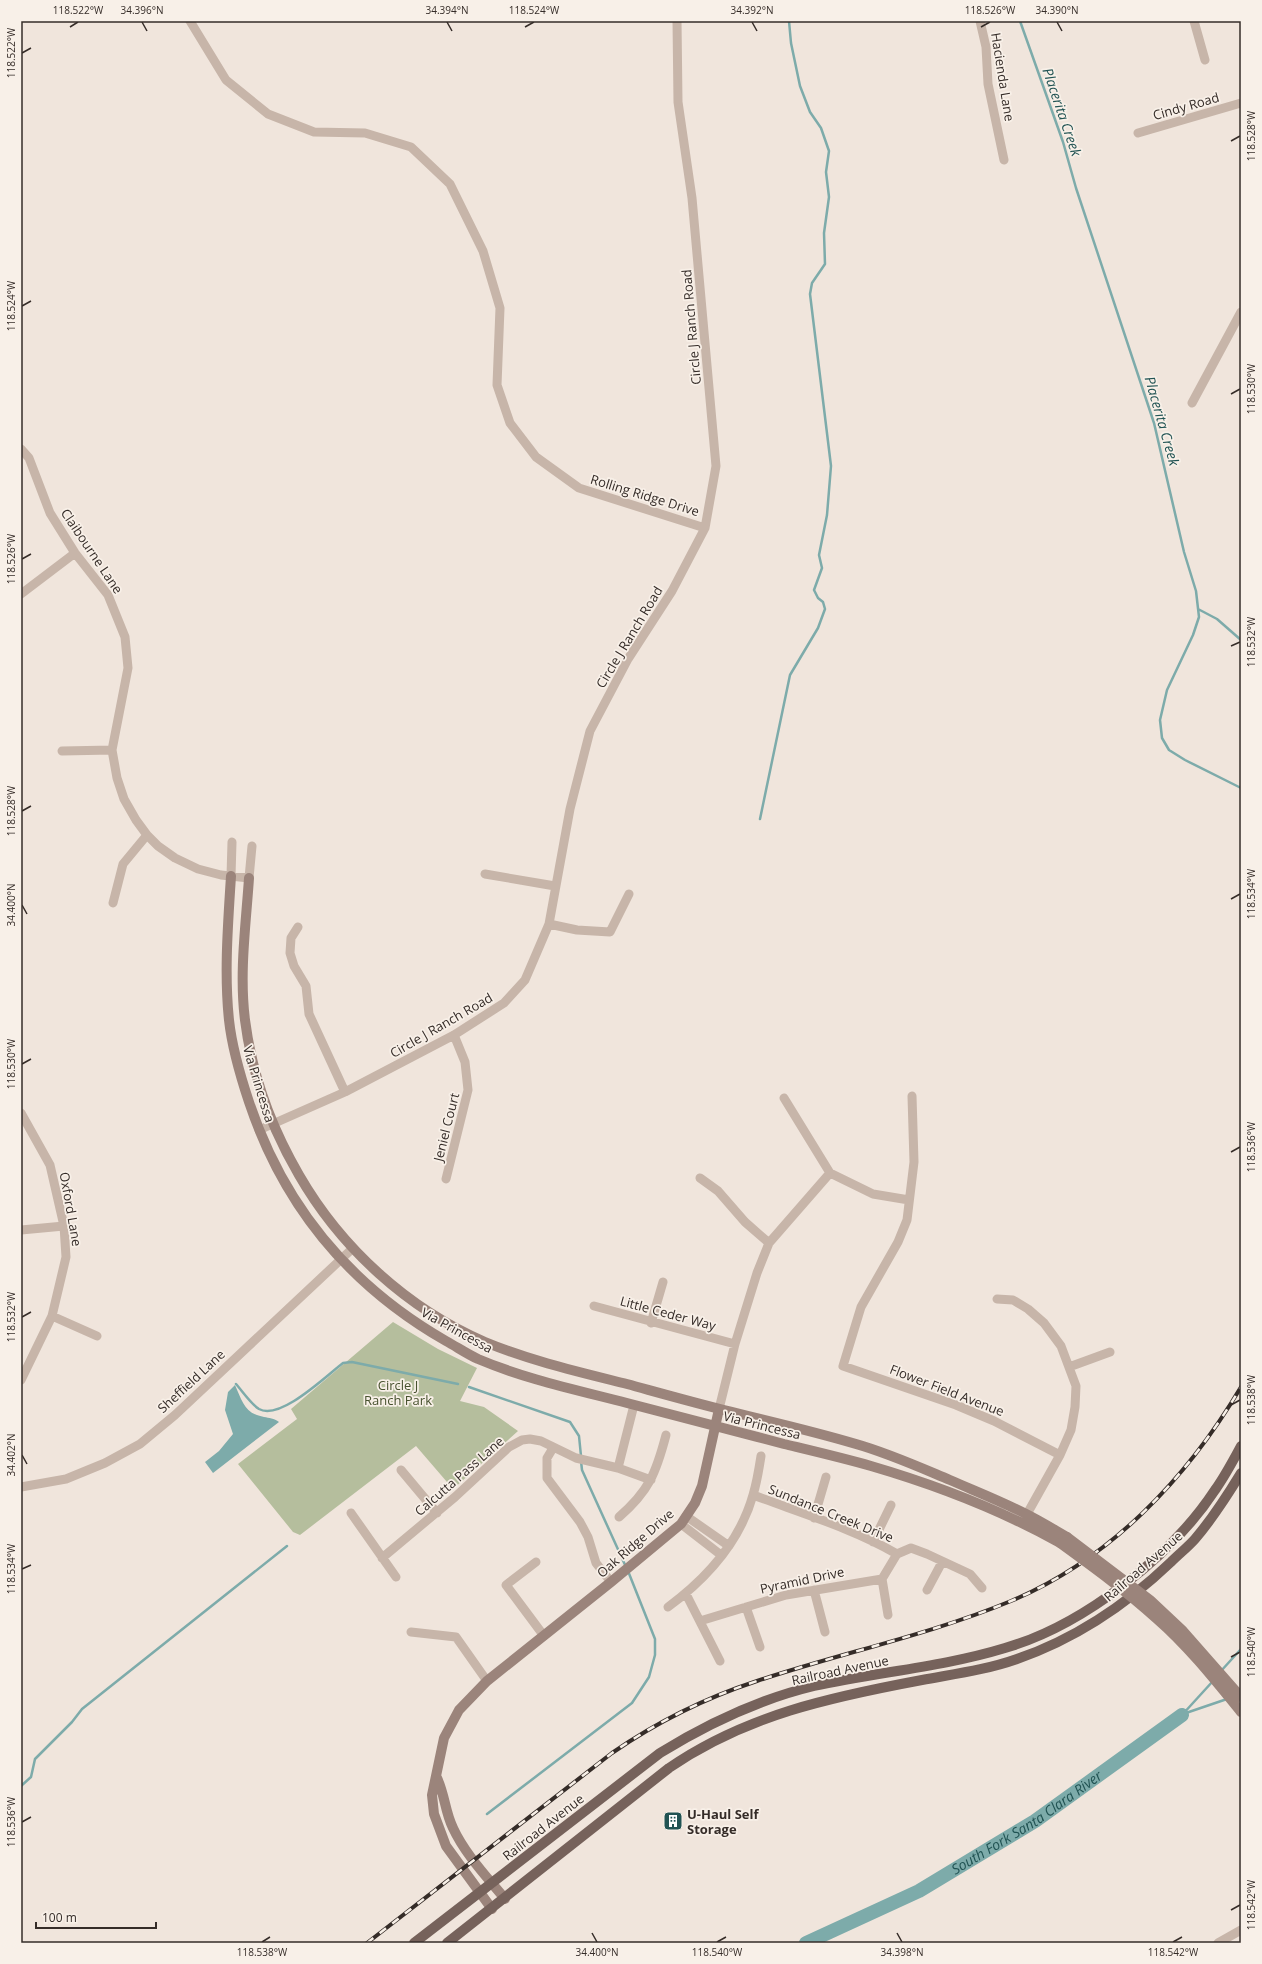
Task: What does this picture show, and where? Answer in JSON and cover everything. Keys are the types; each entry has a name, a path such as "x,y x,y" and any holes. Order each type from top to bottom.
{"main road":[{"name":"Via Princessa","path":"231,876 227,962 229,1019 234,1051 259,1130 269,1154 286,1186 317,1231 341,1260 371,1289 397,1310 426,1330 476,1358 512,1372 869,1465 909,1477 1063,1540"},
{"name":"Via Princessa","path":"249,878 243,962 244,1017 251,1056 273,1124 290,1159 325,1216 353,1248 394,1288 424,1308 482,1341 545,1363 849,1442 878,1451 1027,1514 1063,1540"},
{"name":"Oak Ridge Drive","path":"492,1909 454,1858 440,1831 434,1814 432,1795 437,1778 440,1752 451,1722 469,1697 487,1681 611,1582 684,1520 695,1503 702,1486 719,1409"},
{"name":"Railroad Avenue","path":"414,1943 660,1753 692,1734 746,1709 813,1686 968,1659 1007,1648 1038,1636 1077,1616 1113,1593 1157,1559 1190,1524 1215,1491 1241,1446"},
{"name":"Railroad Avenue","path":"447,1943 505,1899 668,1768 726,1734 774,1714 830,1698 969,1672 1016,1659 1060,1641 1101,1619 1157,1576 1195,1540 1226,1499 1241,1473"},
{"path":"1063,1540 1150,1600 1182,1631 1241,1697"},
{"path":"1063,1540 1157,1619 1186,1648 1241,1712"},
{"name":"Oak Ridge Drive","path":"437,1778 443,1791 452,1828 460,1842 505,1899"}],"street":[{"name":"Rolling Ridge Drive","path":"190,21 226,80 268,114 314,132 365,133 410,147 450,184 483,251 500,308 497,385 510,423 536,457 579,488 705,528"},
{"name":"Circle J Ranch Road","path":"259,1130 345,1092 454,1035 504,1003 525,980 549,924 570,809 590,730 628,659 672,591 705,528 716,466 692,198 678,102 677,21"},
{"name":"Hacienda Lane","path":"980,21 986,48 988,84 1004,160"},
{"path":"1194,21 1205,60"},
{"name":"Cindy Road","path":"1138,133 1241,103"},
{"path":"1192,403 1241,312"},
{"name":"Claibourne Lane","path":"21,449 29,458 50,513 75,553 108,595 125,637 128,668 112,750 117,778 124,799 147,835 158,846 175,858 198,869 249,878"},
{"path":"21,594 75,553"},
{"path":"62,751 112,750"},
{"path":"112,903 123,864 147,835"},
{"name":"Via Princessa","path":"231,876 232,842"},
{"name":"Via Princessa","path":"249,878 252,846"},
{"path":"486,874 555,886"},
{"path":"549,924 610,932 629,894"},
{"path":"298,927 291,938 290,953 294,966 306,986 309,1014 345,1092"},
{"name":"Jeniel Court","path":"446,1179 468,1090 465,1062 454,1035"},
{"path":"784,1098 830,1173 873,1194 909,1200 914,1162 912,1096"},
{"name":"Oxford Lane","path":"21,1113 50,1165 64,1226 66,1258 52,1316 21,1380"},
{"name":"Oak Ridge Drive","path":"719,1409 735,1344 769,1243 830,1173"},
{"path":"700,1178 718,1191 745,1222 769,1243"},
{"name":"Flower Field Avenue","path":"909,1200 907,1220 898,1242 861,1307 843,1366 956,1405 994,1421 1060,1455"},
{"path":"21,1230 64,1226"},
{"name":"Sheffield Lane","path":"21,1487 66,1479 105,1463 140,1444 175,1415 353,1248"},
{"path":"651,1323 663,1282"},
{"path":"997,1299 1013,1300 1028,1309 1044,1323 1061,1346 1076,1386 1075,1407 1071,1430 1060,1455 1027,1514"},
{"name":"Little Ceder Way","path":"594,1306 651,1323 735,1344"},
{"path":"52,1316 97,1336"},
{"path":"1069,1366 1110,1352"},
{"path":"618,1468 634,1405"},
{"path":"619,1517 637,1501 651,1480 659,1465 666,1435"},
{"name":"Calcutta Pass Lane","path":"382,1558 437,1512 509,1447 522,1440 530,1439 541,1441 576,1458 618,1468 651,1480"},
{"path":"553,1448 548,1458 547,1478 580,1522 588,1537 596,1563 611,1582"},
{"path":"668,1607 686,1594 713,1566 738,1532 753,1495 761,1456"},
{"path":"401,1470 437,1512"},
{"path":"814,1518 826,1477"},
{"name":"Sundance Creek Drive","path":"753,1495 873,1542 897,1554 911,1548 927,1554 970,1574 982,1588"},
{"path":"873,1542 891,1505"},
{"path":"351,1513 396,1577"},
{"path":"684,1520 729,1546"},
{"path":"684,1520 721,1555"},
{"path":"888,1615 882,1579 897,1554"},
{"path":"536,1562 506,1585 544,1636"},
{"path":"927,1590 942,1562"},
{"name":"Pyramid Drive","path":"700,1621 786,1595 882,1579"},
{"path":"814,1590 825,1632"},
{"path":"686,1594 720,1661"},
{"path":"746,1607 760,1647"},
{"path":"411,1632 456,1637 487,1681"},
{"path":"1218,1943 1241,1930"}],"green space":[{"name":"Circle J Ranch Park","path":"393,1322 438,1349 477,1368 460,1401 484,1407 518,1431 453,1489 416,1446 300,1535 293,1532 238,1464 297,1419 291,1409"}],"water":[{"path":"235,1385 248,1410 252,1413 279,1422 213,1473 205,1462 219,1451 233,1434 225,1410 228,1392"}],"waterway":[{"path":"760,819 790,675 818,628 825,609 823,602 818,598 814,590 822,568 819,555 827,515 831,466 810,294 812,283 825,264 824,233 829,197 826,172 829,151 821,128 810,112 800,86 791,43 789,21"},
{"name":"Placerita Creek","path":"1020,21 1063,142 1076,188 1154,423 1184,552 1196,591 1199,617 1193,635 1167,690 1160,720 1162,738 1169,750 1185,760 1241,788"},
{"path":"1198,609 1217,619 1241,640"},
{"path":"236,1384 256,1407 268,1411 279,1409 290,1403 343,1363 352,1362 458,1384"},
{"path":"469,1387 570,1422 579,1436 581,1456"},
{"path":"581,1461 582,1470 626,1567"},
{"path":"21,1786 31,1777 35,1759 72,1722 82,1709 287,1546"},
{"path":"487,1814 632,1703 649,1677 655,1655 655,1639 628,1571"},
{"path":"1221,1671 1241,1649"},
{"path":"1182,1715 1213,1681"},
{"name":"South Fork Santa Clara River","path":"1183,1714 1227,1699"},
{"name":"South Fork Santa Clara River","path":"806,1943 919,1891 1035,1821 1182,1715"}],"railway":[{"path":"367,1943 612,1753 664,1721 700,1703 757,1681 917,1634 980,1613 1011,1601 1082,1563 1113,1539 1171,1484 1220,1421 1241,1387"}],"place":[{"name":"U-Haul Self Storage","path":"673,1821"}]}
